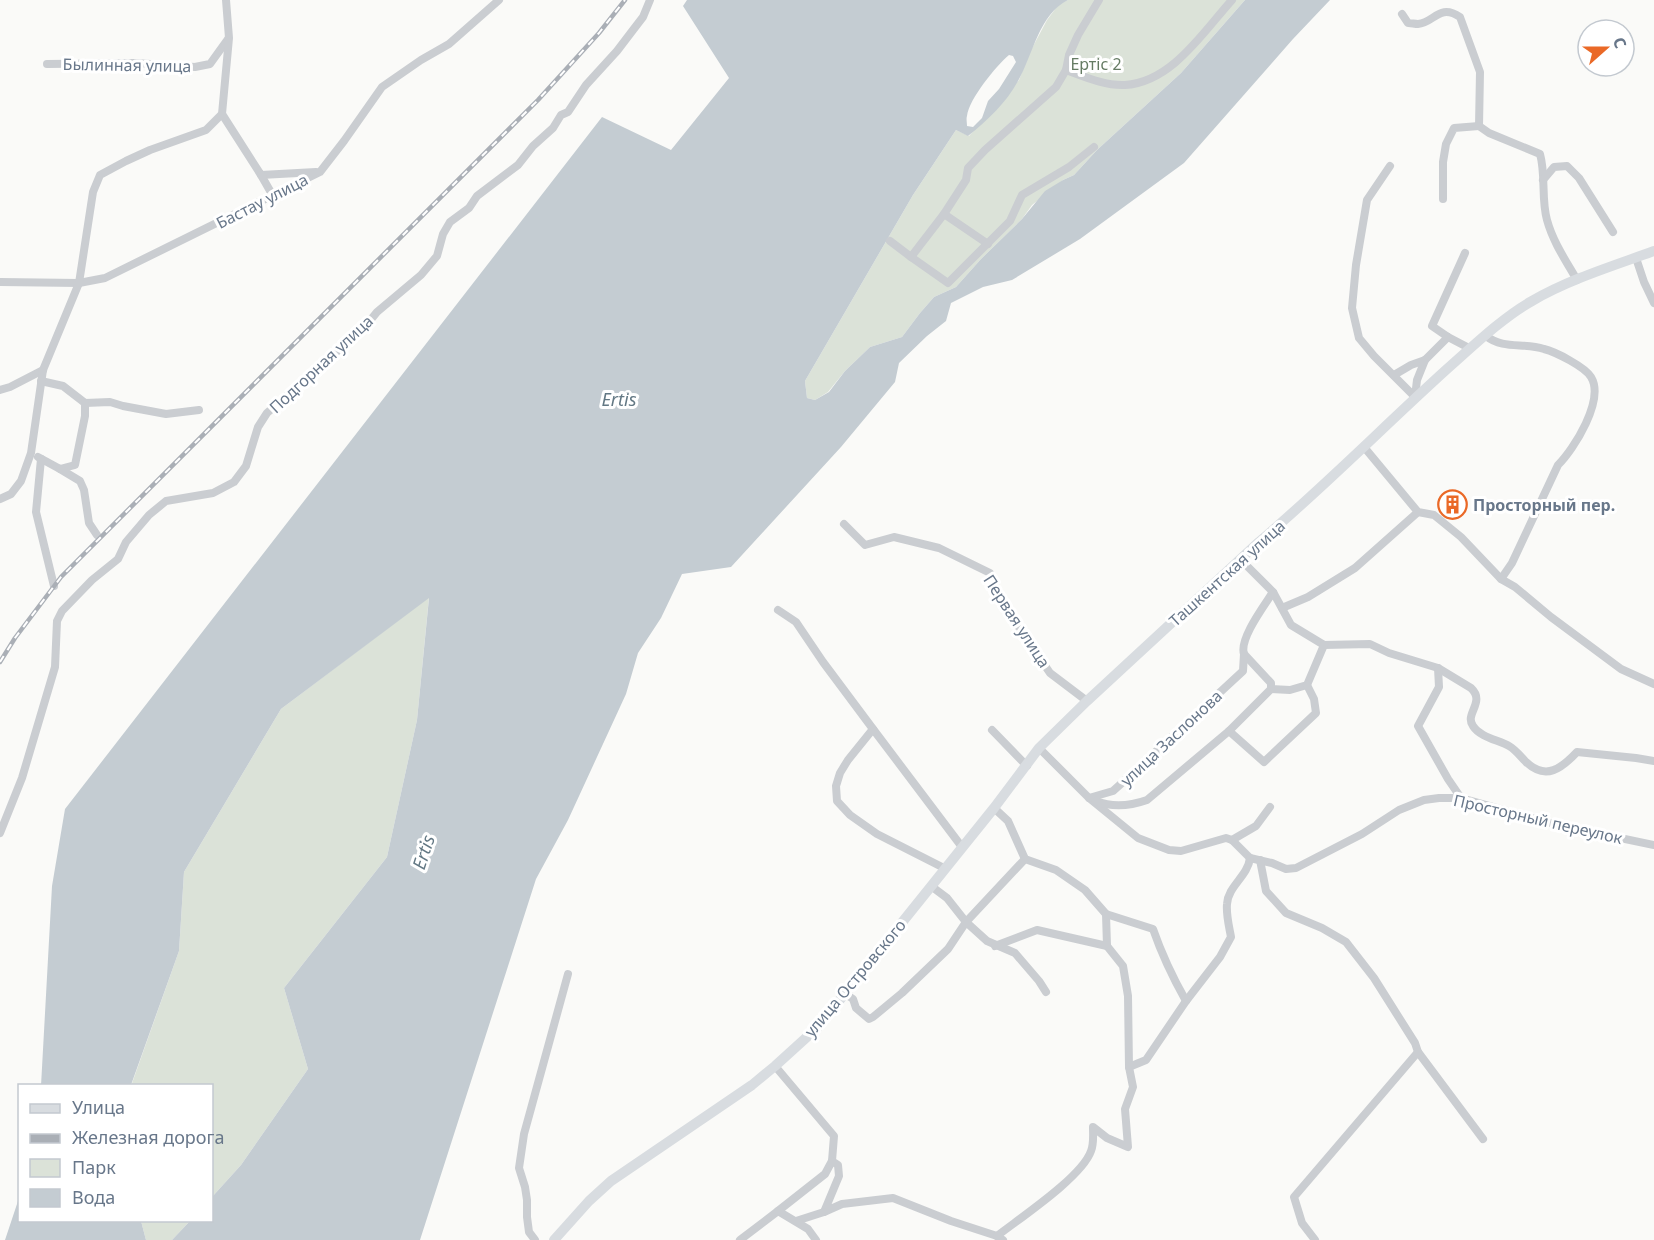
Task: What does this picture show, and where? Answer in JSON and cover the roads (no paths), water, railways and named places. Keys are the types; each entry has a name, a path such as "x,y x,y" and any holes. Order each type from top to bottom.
{"main road":[{"name":"Ташкентская улица","path":"1039,748 1469,348 1531,301 1577,280 1654,251"},
{"name":"улица Островского","path":"554,1240 611,1180 752,1085 818,1027 1028,766 1039,748"}],"street":[{"path":"226,0 229,38 222,114 273,196"},
{"name":"Бастау улица","path":"0,282 79,283 105,278 320,172 345,141 382,87 449,44 499,0"},
{"name":"Подгорная улица","path":"0,833 22,778 56,667 57,621 62,611 92,580 117,559 126,542 149,515 166,501 213,493 234,482 246,466 258,427 267,413 364,328 377,312 421,275 437,256 443,234 450,222 469,208 477,196 518,165 533,146 553,128 561,115 568,112 586,85 617,51 643,17 650,0"},
{"path":"911,257 944,214 966,180 968,168 1056,87 1066,70 1068,55 1099,0"},
{"path":"1066,70 1104,83 1126,85 1152,78 1178,62 1232,0"},
{"path":"1402,14 1408,23 1420,24 1443,13 1453,12 1461,17 1480,72 1479,126"},
{"name":"Былинная улица","path":"48,64 135,63 195,67 210,64 229,38"},
{"path":"0,499 11,494 21,481 31,453 43,370 79,283 93,192 100,175 150,150 206,130 222,114"},
{"path":"1443,199 1443,162 1446,144 1454,128 1479,126 1489,133 1540,154 1543,164 1547,220 1577,280"},
{"path":"890,241 948,283 1010,221 1022,195 1069,167 1094,147"},
{"path":"1390,166 1367,200 1356,266 1352,308 1359,338 1415,397"},
{"path":"1543,180 1554,167 1567,166 1579,178 1613,232"},
{"path":"261,175 320,172"},
{"path":"944,214 988,244"},
{"path":"1465,253 1432,326 1469,348"},
{"path":"1636,258 1654,303"},
{"path":"1485,336 1494,343 1543,348 1584,368 1592,379 1595,391 1590,413 1579,436 1558,465 1512,563 1501,579"},
{"path":"1415,397 1417,380 1425,360 1448,337"},
{"path":"1394,375 1425,360"},
{"path":"0,390 43,370"},
{"path":"41,381 63,386 86,404 110,402 166,414 199,410"},
{"path":"60,469 75,465 86,404"},
{"path":"1364,447 1418,512 1434,515 1461,537 1501,579 1515,587 1621,669 1654,684"},
{"path":"31,453 80,481 84,490 89,523 97,535"},
{"path":"40,459 36,512 54,586"},
{"path":"1282,608 1308,597 1355,568 1418,512"},
{"name":"Первая улица","path":"844,524 865,545 894,537 939,548 990,573 1004,606 1050,673 1087,701"},
{"path":"1241,560 1273,592 1291,624 1324,645 1370,644 1389,653 1438,668 1475,692 1477,701 1470,718 1472,726 1486,736 1513,748 1537,770 1547,772 1563,767 1577,752 1654,761"},
{"name":"улица Заслонова","path":"1089,798 1113,791 1243,671 1244,641 1273,592"},
{"path":"778,610 796,622 823,662 962,847"},
{"path":"1244,654 1271,683 1271,689 1290,690 1306,685 1324,645"},
{"path":"1438,668 1439,687 1418,726 1461,798"},
{"path":"1229,731 1264,762 1316,713 1314,699 1306,685"},
{"name":"улица Заслонова","path":"1089,798 1104,804 1120,806 1133,805 1147,800 1229,731 1271,689"},
{"path":"873,729 840,773 836,786 837,801 850,815 878,834 944,868"},
{"path":"992,730 1028,766"},
{"path":"1039,748 1089,798 1138,838 1169,850 1181,851 1226,838 1232,840 1250,858 1249,866 1230,892 1226,902 1232,937 1146,1060 1129,1067"},
{"name":"Просторный переулок","path":"1250,858 1286,869 1296,868 1362,834 1398,810 1424,800 1439,798 1461,798 1558,825 1654,845"},
{"path":"1232,840 1256,826 1270,807"},
{"path":"994,808 1008,821 1025,859 1056,870 1085,890 1106,914 1154,929 1161,951 1186,1000"},
{"path":"844,993 853,999 856,1008 869,1019 873,1017 948,949 966,922 1025,859"},
{"path":"1260,860 1266,891 1286,914 1322,928 1346,942 1374,978 1410,1034 1418,1052 1483,1139"},
{"path":"931,886 947,898 966,922 987,941 994,946 1015,953 1046,992"},
{"path":"796,1221 842,1204 893,1197 1000,1238 1079,1171 1092,1150 1093,1127 1107,1138 1128,1147 1125,1109 1133,1087 1129,1067 1128,996 1123,966 1107,946 1106,914"},
{"path":"994,946 1037,930 1107,946"},
{"path":"535,1240 529,1232 525,1187 519,1168 524,1134 568,974"},
{"path":"1315,1240 1302,1223 1294,1197 1418,1052"},
{"path":"741,1240 825,1174 832,1161 834,1136 775,1066"},
{"path":"824,1212 839,1176 838,1165 832,1161"},
{"path":"778,1210 808,1229 816,1240"}],"water":[{"name":"Ertis","path":"687,0 1068,0 1058,6 1043,25 1023,71 1008,97 968,136 956,130 913,195 805,381 807,398 815,400 829,392 845,371 870,347 902,337 934,297 956,287 1022,219 1045,191 1074,175 1097,150 1181,73 1245,0 1330,0 1184,163 1080,239 1012,280 983,287 951,303 946,321 899,363 895,382 841,447 731,567 682,574 661,618 638,653 626,694 568,820 536,879 420,1240 172,1240 189,1222 213,1222 213,1196 241,1165 308,1069 284,988 387,857 417,720 429,598 281,709 184,872 179,951 131,1084 41,1084 52,886 65,809 602,117 671,150 729,78 683,6","holes":["1009,55 1013,56 1016,62 999,89 988,101 982,118 973,127 967,126 969,109 991,75"]},
{"path":"18,1201 18,1222 141,1222 146,1240 5,1240"}],"railway":[{"path":"0,662 15,638 61,577 538,100 599,33 625,0"}],"place":[{"name":"Просторный пер.","path":"1452,505"}],"park label":[{"name":"Ертіс 2","path":"1096,64"}]}
